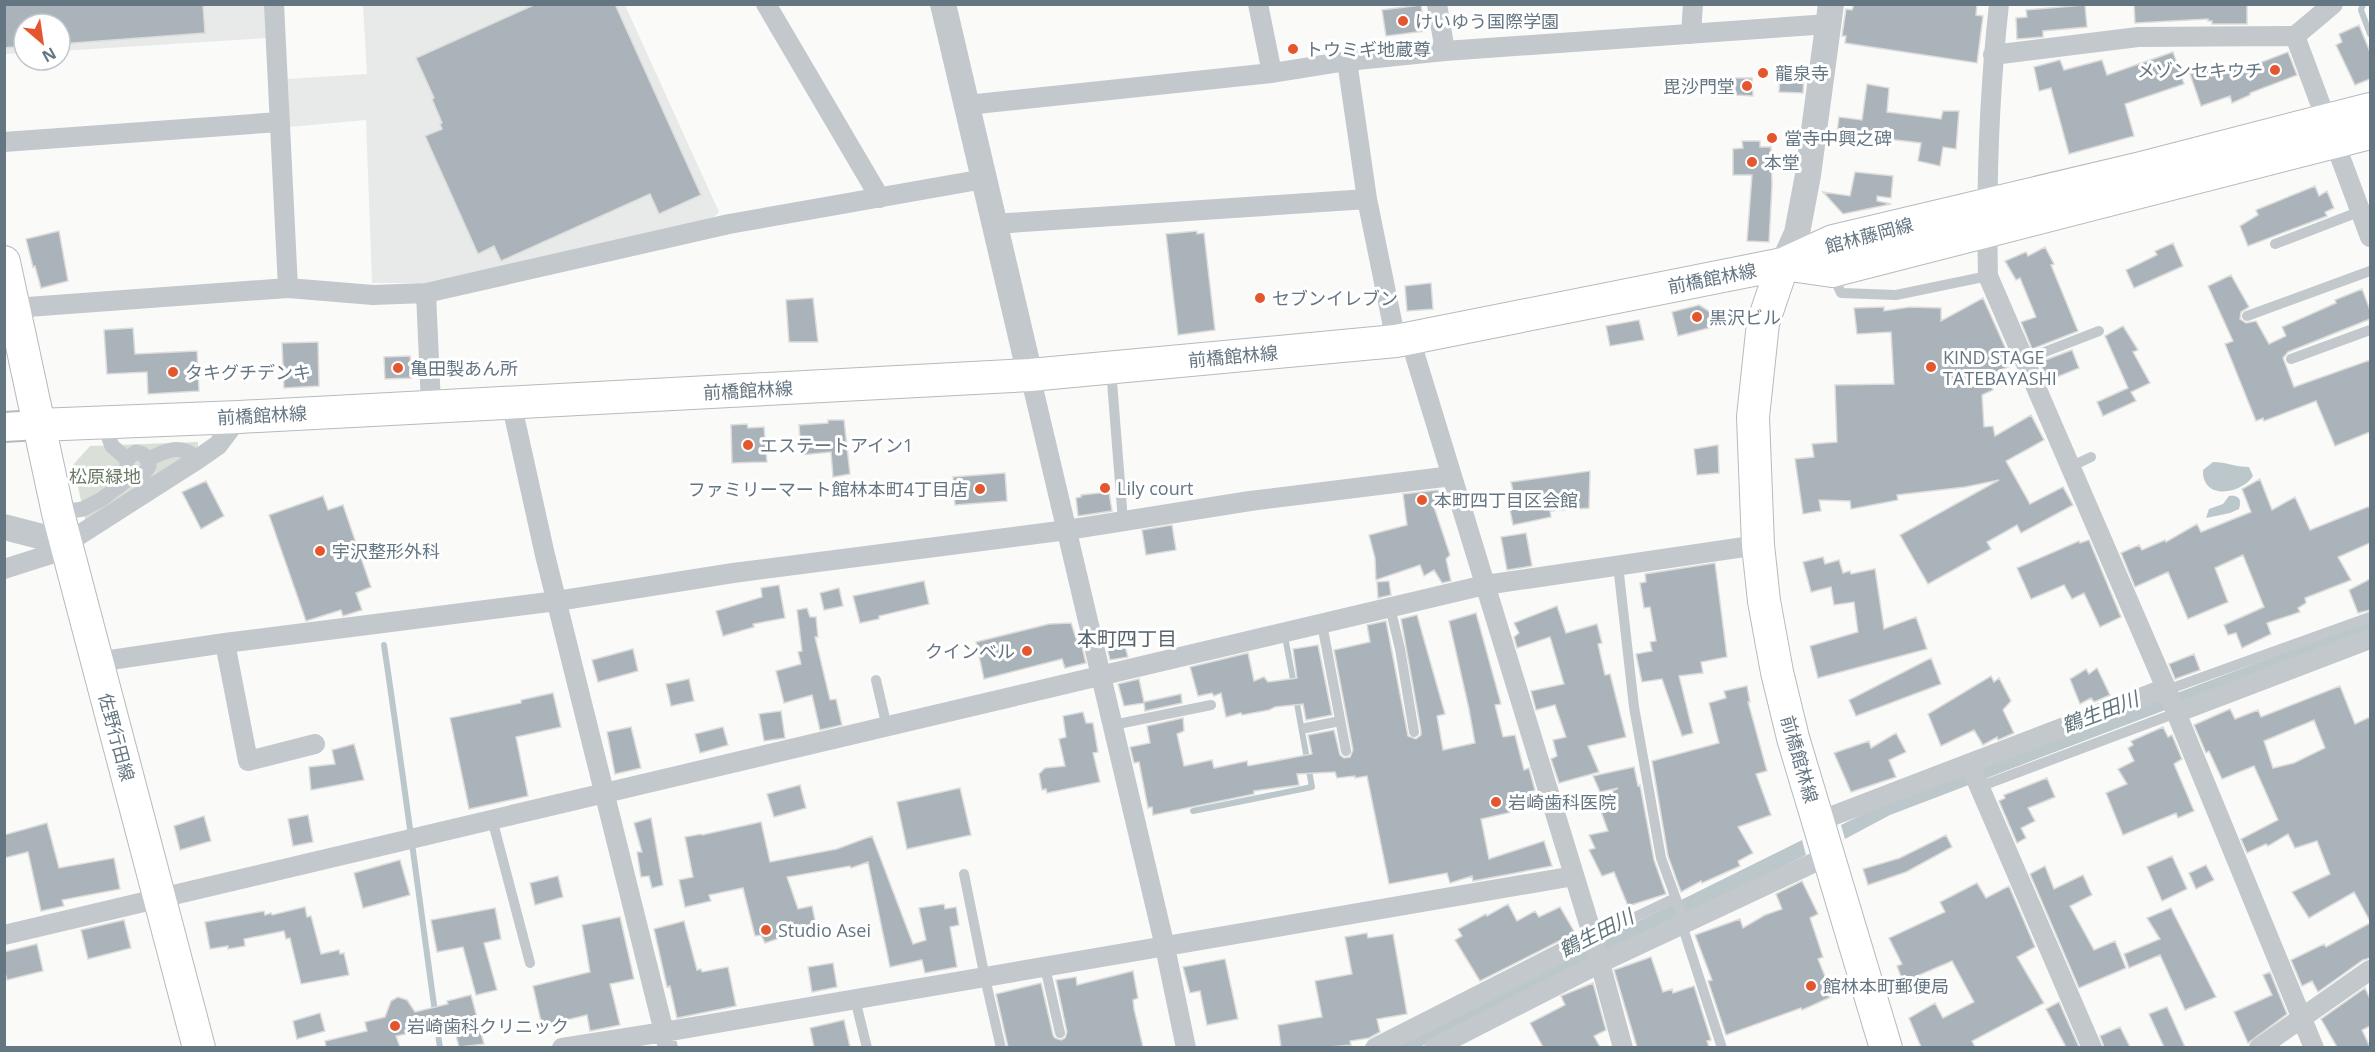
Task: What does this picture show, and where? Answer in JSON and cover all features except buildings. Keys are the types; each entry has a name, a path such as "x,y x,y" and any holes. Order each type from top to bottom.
{"main road":[{"name":"館林藤岡線","path":"2331,131 2369,104"},
{"name":"館林藤岡線","path":"1783,264 1832,271 1988,218 2331,131 2370,133"},
{"name":"館林藤岡線","path":"1783,264 1833,241 1988,218"},
{"path":"4,262 38,425 4,427"},
{"name":"前橋館林線","path":"38,425 239,417 431,405 1030,375 1403,340 1783,264"},
{"name":"前橋館林線","path":"1783,264 1763,323 1753,417 1758,545 1764,601 1777,672 1793,738 1886,1047"},
{"name":"佐野行田線","path":"38,425 58,513 199,1047"}],"street":[{"path":"274,4 288,288"},
{"path":"766,4 880,198"},
{"path":"943,4 1165,947 1186,1047"},
{"path":"1258,4 1272,73"},
{"path":"1437,4 1445,51"},
{"path":"1691,34 1693,4"},
{"path":"1999,4 1993,55 1988,276 2171,701 2314,1047"},
{"path":"1993,55 2138,37 2295,36 2334,4"},
{"path":"967,105 1272,73 1347,61 1445,51 1691,34 1830,14 1808,175 1797,232 1783,264"},
{"path":"2295,36 2367,224"},
{"path":"1347,61 1368,199 1403,340 1452,476 1574,876 1623,1047"},
{"path":"4,142 279,122"},
{"path":"14,308 288,288 374,295 426,293 729,224 984,179"},
{"path":"994,224 1368,199"},
{"path":"426,293 431,405"},
{"path":"511,402 557,601 666,1040"},
{"path":"4,568 48,555 198,459 218,446 239,417"},
{"path":"103,422 112,446 127,459"},
{"path":"147,460 167,449 186,450 198,459"},
{"path":"58,513 83,509 102,499 132,476 143,475 149,466 143,454 136,452 127,459 126,466 132,476"},
{"path":"97,662 225,643 557,601 733,573 1066,530 1250,501 1452,476"},
{"path":"4,527 66,543"},
{"path":"4,935 1485,585 1758,545"},
{"path":"1819,821 1975,776 2171,701 2370,639"},
{"path":"225,643 248,761 315,744"},
{"path":"1975,776 2092,1047"},
{"path":"1375,1047 1596,951 1683,921 1828,856"},
{"path":"562,1047 666,1040 855,999 1574,876"},
{"path":"1434,1047 1596,951"},
{"path":"2259,1047 2370,970"}],"lane":[{"path":"2275,244 2367,224"},
{"path":"1832,271 1841,293 1896,295 1988,276"},
{"path":"2247,316 2370,271"},
{"path":"2290,360 2370,330"},
{"path":"2024,360 2099,331"},
{"path":"1111,367 1123,521"},
{"path":"2070,467 2091,457"},
{"path":"1618,565 1634,707 1661,858 1722,1047"},
{"path":"1390,607 1400,649 1414,732"},
{"path":"1975,776 2171,701 2175,687 2370,616"},
{"path":"1322,624 1346,751"},
{"path":"876,680 886,727"},
{"path":"1113,725 1211,705"},
{"path":"1306,728 1340,721"},
{"path":"492,819 530,963"},
{"path":"964,874 1001,1047"},
{"path":"1596,951 1675,899"},
{"path":"1045,967 1060,1033"},
{"path":"855,999 867,1047"}],"shaded area":[{"path":"5,5 266,5 267,38 72,50 72,12 12,12 12,54 5,54"},
{"path":"363,5 625,5 719,212 712,219 424,283 372,283 366,120 289,127 288,79 367,74"},
{"path":"2213,462 2249,467 2253,476 2248,482 2232,490 2215,490 2209,487 2204,480 2203,470"},
{"path":"2229,496 2239,498 2239,509 2206,518 2209,509 2223,504"},
{"path":"2370,620 2370,632 1890,815 1845,839 1841,825 1883,804"},
{"path":"1802,840 1806,855 1420,1047 1392,1048 1580,950"}],"green space":[{"name":"松原緑地","path":"198,442 198,452 86,523 73,465 90,446"}],"waterway":[{"path":"2363,4 2361,10 2370,34"},
{"path":"1286,642 1294,685"},
{"path":"384,645 440,1048"},
{"path":"1193,811 1312,787 1296,698"}],"place":[{"name":"けいゆう国際学園","path":"1403,21"},
{"name":"トウミギ地蔵尊","path":"1293,49"},
{"name":"メゾンセキウチ","path":"2275,70"},
{"name":"龍泉寺","path":"1763,73"},
{"name":"毘沙門堂","path":"1747,86"},
{"name":"當寺中興之碑","path":"1772,138"},
{"name":"本堂","path":"1752,162"},
{"name":"セブンイレブン","path":"1260,298"},
{"name":"黒沢ビル","path":"1697,317"},
{"name":"KIND STAGE TATEBAYASHI","path":"1931,367"},
{"name":"亀田製あん所","path":"398,368"},
{"name":"タキグチデンキ","path":"173,372"},
{"name":"エステートアイン1","path":"748,445"},
{"name":"Lily court","path":"1105,488"},
{"name":"ファミリーマート館林本町4丁目店","path":"980,489"},
{"name":"本町四丁目区会館","path":"1422,500"},
{"name":"宇沢整形外科","path":"320,551"},
{"name":"クインベル","path":"1027,651"},
{"name":"岩崎歯科医院","path":"1496,802"},
{"name":"Studio Asei","path":"766,930"},
{"name":"館林本町郵便局","path":"1811,986"},
{"name":"岩崎歯科クリニック","path":"395,1026"}],"district":[{"name":"本町四丁目","path":"1127,638"}],"water label":[{"name":"鶴生田川","path":"2100,712"},
{"name":"鶴生田川","path":"1596,933"}]}
